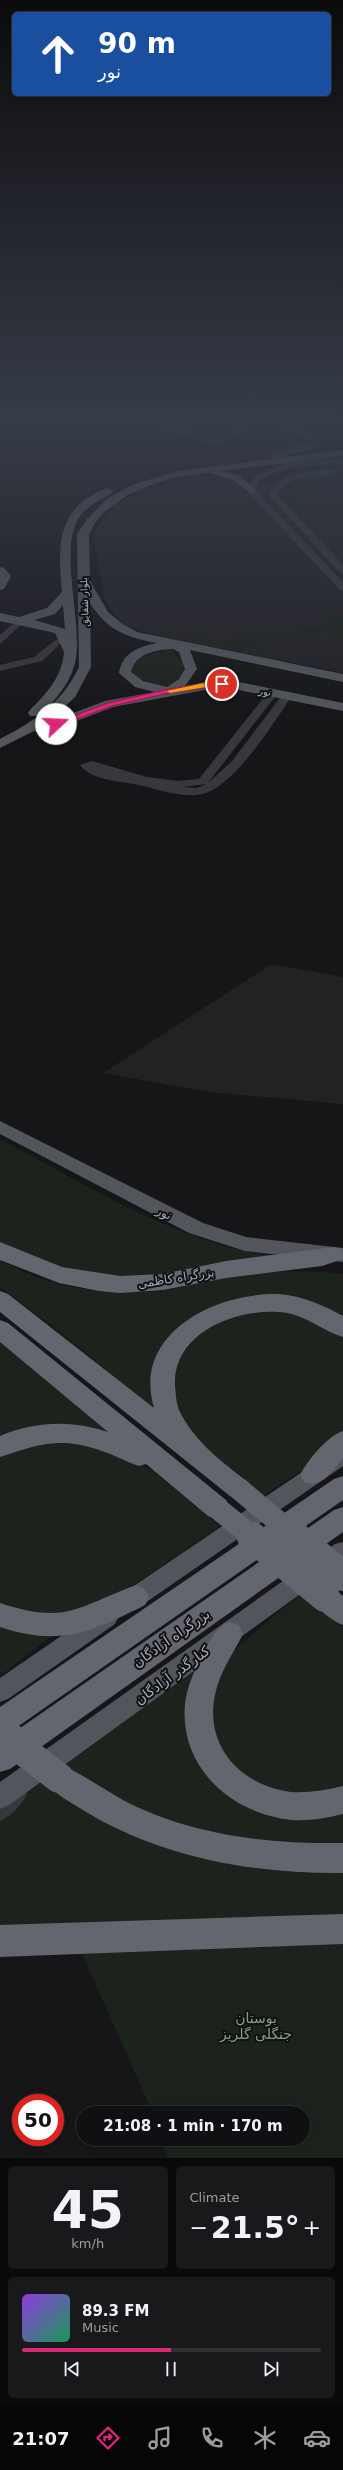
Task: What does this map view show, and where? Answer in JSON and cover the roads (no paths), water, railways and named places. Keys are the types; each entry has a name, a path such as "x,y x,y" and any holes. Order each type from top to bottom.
{"highway":[{"name":"بزرگراه کاظمی","path":"0,1250 54,1274 86,1281 126,1285 163,1282 235,1268 302,1262 338,1255"},
{"path":"0,1300 198,1456 343,1576"},
{"path":"198,1456 174,1424 164,1399 163,1374 166,1362 181,1336 211,1315 237,1306 259,1303 277,1303 313,1311 343,1328"},
{"path":"0,1329 336,1608"},
{"path":"0,1448 36,1435 77,1434 109,1441 173,1474"},
{"path":"313,1475 343,1441"},
{"path":"0,1723 343,1486"},
{"name":"بزرگراه آزادگان","path":"0,1759 343,1518"},
{"path":"0,1615 14,1620 53,1626 90,1620 136,1597"},
{"path":"229,1634 208,1672 201,1692 199,1725 209,1755 233,1783 259,1800 292,1807 311,1808 343,1800"},
{"path":"0,1728 48,1775 111,1810 187,1840 231,1850 280,1857 343,1858"},
{"path":"0,1941 343,1929"}],"main road":[{"name":"بلوار شقایق","path":"0,732 34,714 49,702 67,675 71,653 72,632 66,560 67,535 72,522"},
{"name":"بلوار شقایق","path":"0,745 51,716 68,699 78,685 85,667 83,534 89,522"},
{"path":"83,578 98,609 117,628 133,635 343,678"},
{"path":"20,620 51,611 68,592"},
{"path":"0,617 20,620 60,631 71,653"},
{"path":"171,644 184,650 191,669 184,680 169,691 139,684 127,676 125,668 130,658 157,646 171,644"},
{"name":"نور","path":"0,745 110,704 169,691 222,684 343,707"},
{"name":"نور","path":"0,1127 196,1228 245,1244 338,1255"},
{"path":"0,1690 343,1455"},
{"name":"کنارگذر آزادگان","path":"0,1797 48,1775 229,1634 343,1551"}],"street":[{"path":"281,522 343,588"},
{"path":"297,522 343,571"},
{"path":"298,539 311,537"},
{"path":"318,560 331,559"},
{"path":"0,640 20,620"},
{"path":"0,668 38,659 57,642"},
{"path":"273,693 203,782 180,786 105,770 92,764 86,766 101,773 175,789 205,790 213,786 231,768 286,696"},
{"path":"0,1811 48,1775"}],"park label":[{"name":"بوستان جنگلی گلریز","path":"256,2026"}]}
